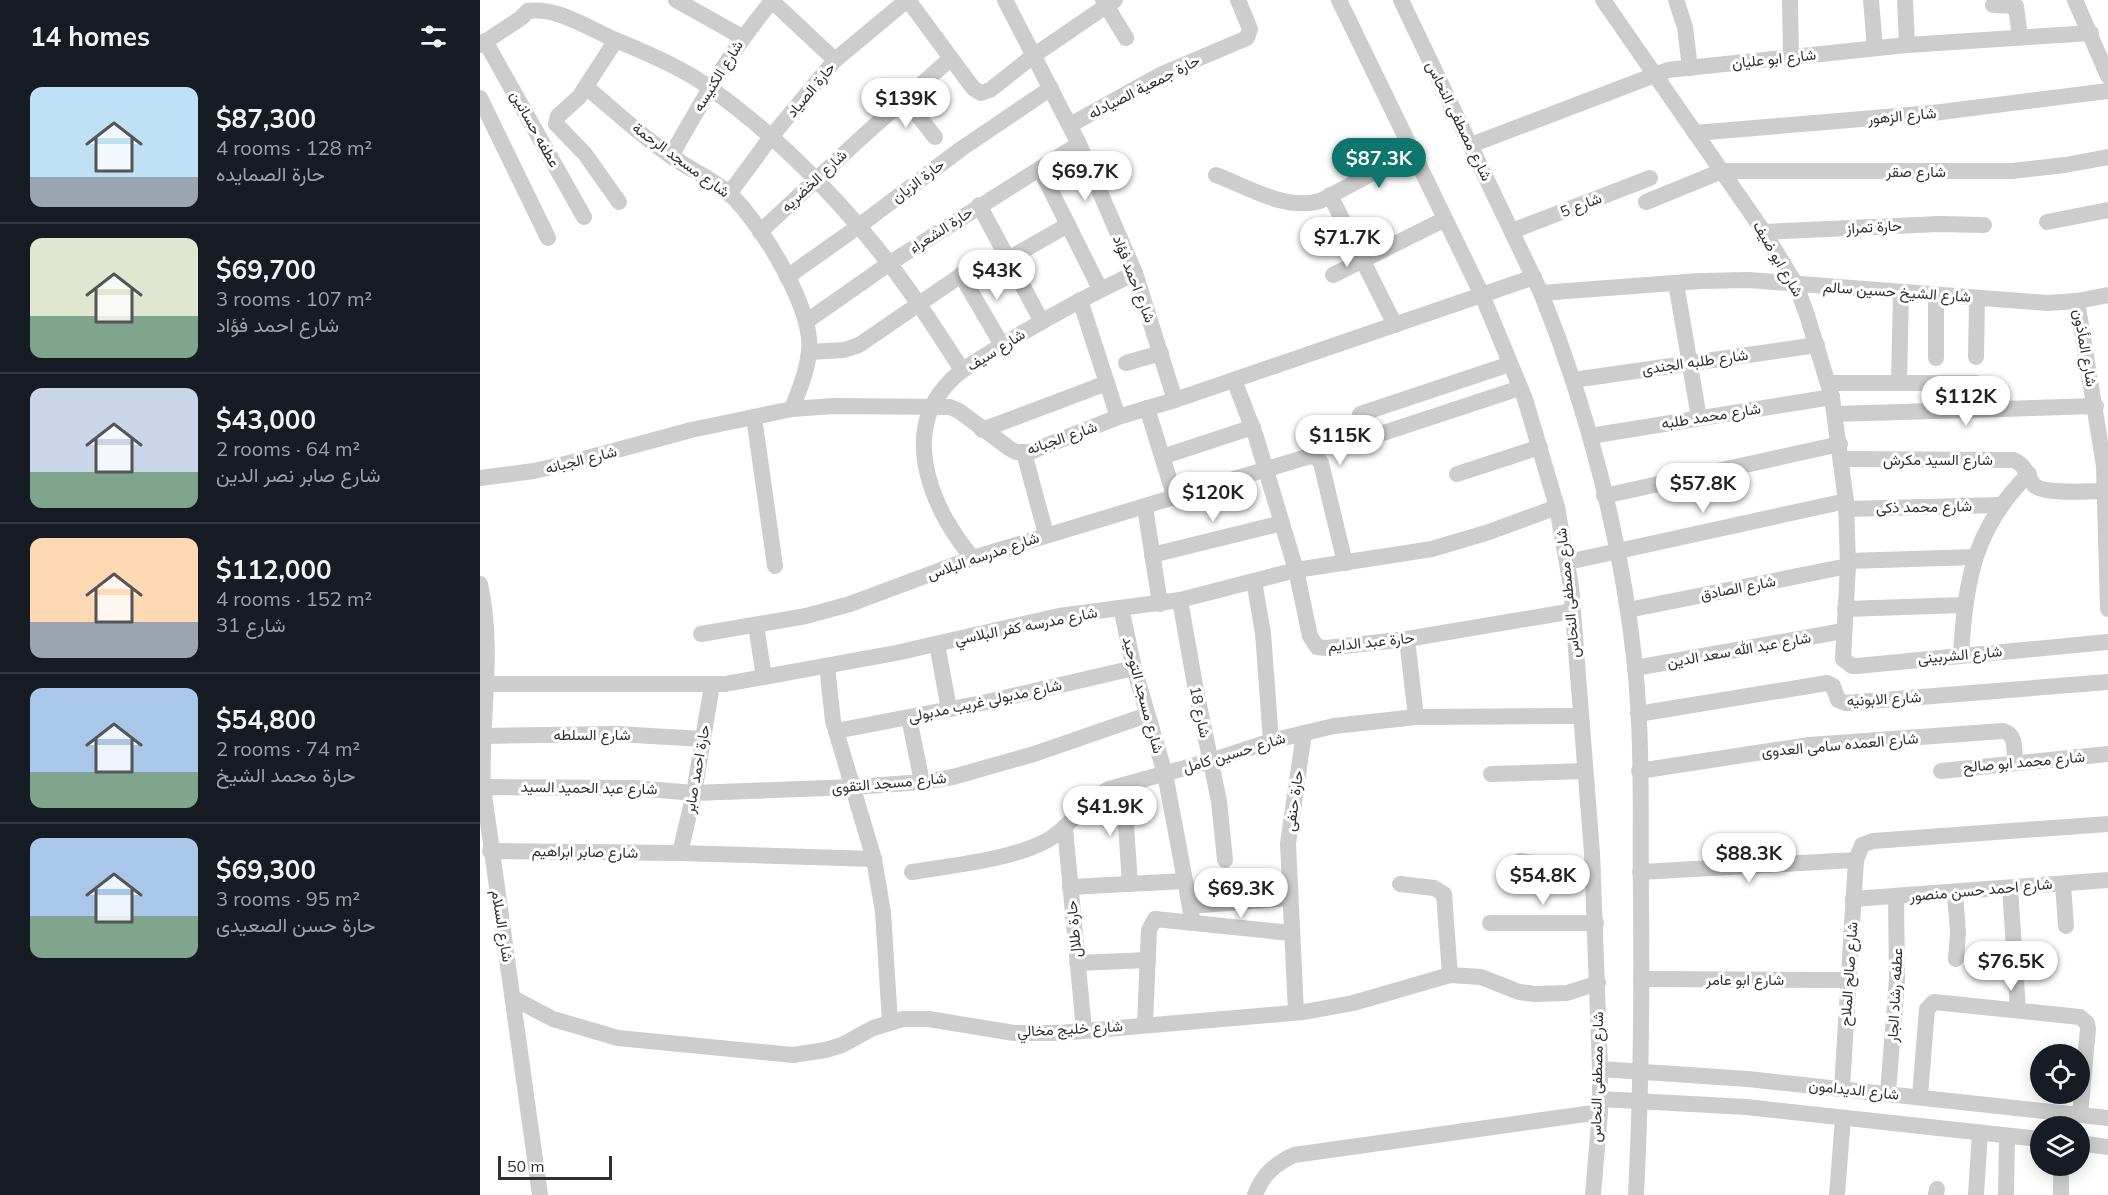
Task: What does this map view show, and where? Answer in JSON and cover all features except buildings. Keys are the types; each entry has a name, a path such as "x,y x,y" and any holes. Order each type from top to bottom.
{"street":[{"path":"676,0 742,37"},
{"path":"907,0 973,88 981,93 990,90 1108,2 1126,38"},
{"name":"حارة الصياد","path":"729,194 771,137 835,60 907,0"},
{"name":"شارع احمد فؤاد","path":"1005,0 1070,125 1135,273 1175,400"},
{"name":"حارة جمعية الصيادله","path":"1070,125 1162,74 1247,38 1250,29 1238,0"},
{"name":"شارع مصطفى النحاس","path":"1339,0 1482,295 1520,388 1557,507 1568,562 1573,611 1596,923 1600,1105 1593,1195"},
{"name":"شارع مصطفى النحاس","path":"1401,0 1541,293 1573,380 1590,436 1628,610 1635,668 1639,771 1642,1071 1636,1195"},
{"name":"شارع ابو ضيف","path":"1603,0 1764,232 1796,285 1830,390 1841,452 1848,563 1843,631"},
{"path":"1676,0 1685,27 1690,68"},
{"path":"1790,0 1791,57"},
{"path":"1871,0 1875,48"},
{"path":"1905,0 1907,45"},
{"path":"2075,0 2091,33 2103,47 2108,76"},
{"path":"773,1 835,60"},
{"name":"شارع الكنيسه","path":"671,156 710,87 742,37 773,1"},
{"path":"1993,5 2016,6 2020,38"},
{"path":"483,43 521,18 529,6 552,13 640,50 710,87 771,137 860,226 890,263 962,370"},
{"name":"شارع ابو عليان","path":"1471,145 1654,74 1875,48 2091,33"},
{"path":"616,40 586,87 556,120 558,127 585,154 619,202"},
{"name":"عطفه حسانين","path":"483,43 584,217"},
{"name":"شارع الخضريه","path":"760,232 950,59"},
{"name":"شارع مسجد الرحمة","path":"586,87 671,156 729,194 742,206 760,232 787,277 807,321 809,352 805,374 792,409"},
{"name":"حارة الزيان","path":"787,277 860,226 961,149 1051,88"},
{"name":"شارع الزهور","path":"1695,134 1934,113 2108,91"},
{"path":"480,98 548,238"},
{"path":"905,99 935,137"},
{"name":"حارة الشعراء","path":"807,321 979,205 1079,144"},
{"path":"1216,175 1286,203 1309,204 1413,152"},
{"name":"شارع صقر","path":"1722,171 2012,171 2108,157"},
{"path":"1040,169 1100,289"},
{"path":"1646,202 1722,171"},
{"name":"شارع 5","path":"1512,231 1650,178"},
{"path":"1330,195 1395,325"},
{"path":"979,205 1042,322"},
{"path":"2047,222 2108,210"},
{"path":"1333,275 1445,219"},
{"name":"حارة تمراز","path":"1764,232 1939,224 1984,225"},
{"path":"1008,259 1068,225"},
{"path":"809,352 844,350 859,345 967,271 1002,345"},
{"name":"شارع سيف","path":"932,405 943,388 962,370 1080,300 1135,273"},
{"name":"شارع الجبانه","path":"480,478 569,464 691,430 812,406 932,405 950,407 959,411 1009,448 1024,453 1118,417 1175,400 1534,278"},
{"name":"شارع الشيخ حسين سالم","path":"1541,293 1749,280 2047,303 2077,302 2108,295"},
{"path":"1676,283 1700,418"},
{"path":"1899,383 1901,292"},
{"path":"1936,295 1936,358"},
{"path":"1976,357 1977,298"},
{"path":"1080,300 1118,417"},
{"name":"شارع المأذون","path":"2077,302 2096,406 2106,491 2108,609"},
{"name":"شارع طلبه الجندى","path":"1573,380 1817,345"},
{"path":"1126,363 1161,353"},
{"path":"1360,414 1510,364"},
{"name":"حارة عبد الدايم","path":"1234,380 1253,427 1296,570 1310,636 1317,647 1407,639 1573,611"},
{"name":"شارع محمد طلبه","path":"1590,436 1700,418 1830,390 1899,383 1976,382"},
{"path":"982,430 1107,383"},
{"path":"1362,440 1520,388"},
{"path":"932,405 926,431 925,451 932,490 948,526 973,558"},
{"path":"1834,414 2096,406"},
{"path":"1148,408 1175,498"},
{"path":"754,417 775,566"},
{"path":"1162,457 1253,427"},
{"path":"1457,474 1540,447"},
{"name":"شارع السيد مكرش","path":"1604,496 1841,452 2013,460 2025,466 2033,484 2043,490 2106,491"},
{"path":"1024,453 1046,534"},
{"name":"شارع مدرسه البلاس","path":"700,634 806,616 850,604 973,558 1046,534 1145,507 1310,456 1320,460 1345,563"},
{"path":"1961,655 1964,605 1975,557 2001,505 2029,474"},
{"name":"شارع محمد ذكى","path":"1568,562 1846,505 2001,505"},
{"path":"1145,507 1160,603"},
{"name":"شارع مدرسه كفر البلاسي","path":"486,684 712,685 764,677 937,644 1059,616 1180,600 1296,570 1403,555 1489,532 1557,507"},
{"path":"1152,555 1282,523"},
{"name":"شارع الصادق","path":"1628,610 1848,563 1975,557"},
{"path":"1254,581 1263,633 1271,741"},
{"name":"شارع السلام","path":"480,584 487,628 482,736 483,787 490,851 540,1195"},
{"name":"شارع 18","path":"1180,600 1219,801 1225,860"},
{"path":"1845,609 1964,605"},
{"name":"شارع مسجد التوحيد","path":"1122,608 1134,668 1165,774 1193,923"},
{"path":"756,625 764,677"},
{"name":"شارع الشربينى","path":"1843,631 1842,654 1847,663 1852,666 2108,642"},
{"name":"شارع عبد الله سعد الدين","path":"1635,668 1843,631"},
{"path":"1407,639 1416,717"},
{"path":"937,644 949,709"},
{"path":"826,666 836,731 874,859 883,912 890,1022"},
{"name":"شارع مدبولى غريب مدبولى","path":"836,731 909,718 1134,668"},
{"name":"شارع الابونيه","path":"1638,714 1822,683 1833,686 1839,700 1846,703 2108,682"},
{"name":"حارة احمد صابر","path":"680,853 694,793 712,685"},
{"name":"شارع مسجد التقوى","path":"694,793 854,788 953,777 1034,754 1147,716"},
{"name":"شارع حسين كامل","path":"912,872 1028,848 1047,840 1065,828 1095,797 1119,786 1304,733 1334,726 1416,717 1580,716"},
{"path":"909,718 922,782"},
{"name":"شارع العمده سامى العدوى","path":"1639,771 1809,745 2003,731 2009,732 2013,737 2015,763"},
{"name":"حارة حنفى","path":"1296,1012 1288,844 1304,733"},
{"name":"شارع السلطه","path":"482,736 617,734 703,739"},
{"name":"شارع محمد ابو صالح","path":"1941,771 2108,754"},
{"path":"1491,774 1585,771"},
{"path":"1119,786 1125,811 1130,884"},
{"name":"شارع عبد الحميد السيد","path":"483,787 635,788 694,793"},
{"path":"1640,872 1856,860 1862,845 1873,841 2108,824"},
{"name":"حارة طلال","path":"1065,828 1084,1030"},
{"name":"شارع صابر ابراهيم","path":"490,851 680,853 874,859"},
{"name":"شارع صالح الملاح","path":"1842,1088 1856,860"},
{"path":"1520,861 1593,870"},
{"name":"شارع احمد حسن منصور","path":"1853,900 2108,880"},
{"path":"1070,887 1185,881"},
{"path":"2063,884 2066,926"},
{"path":"1400,885 1434,888 1444,894 1450,975"},
{"path":"2010,888 2018,1010"},
{"path":"1955,892 1958,933 1956,958"},
{"path":"1190,906 1289,898"},
{"name":"عطفه رشاد الجار","path":"1888,1093 1898,979 1896,898"},
{"path":"1145,1024 1151,922 1159,918 1291,933"},
{"path":"1490,923 1596,923"},
{"path":"1077,963 1148,960"},
{"name":"شارع خليج مخالي","path":"513,998 553,1019 618,1038 723,1047 777,1055 826,1050 890,1022 909,1018 929,1019 1014,1033 1084,1030 1296,1012 1353,1003 1450,975 1481,978 1519,992 1535,994 1567,993 1598,984"},
{"name":"شارع ابو عامر","path":"1641,979 1848,981"},
{"path":"1920,1096 1927,1009 1930,1005 1939,1002 2080,1017 2087,1023 2080,1115"},
{"name":"شارع الديدامون","path":"1600,1069 1842,1088 2108,1118"},
{"name":"شارع الديدامون","path":"1254,1195 1261,1180 1270,1169 1294,1155 1600,1105 1641,1101 1746,1107 2030,1138"},
{"path":"1837,1195 1843,1118"},
{"path":"1976,1194 1980,1133"},
{"path":"2006,1195 2007,1136"},
{"path":"2090,1144 2108,1146"},
{"path":"2061,1176 2061,1195"}]}
